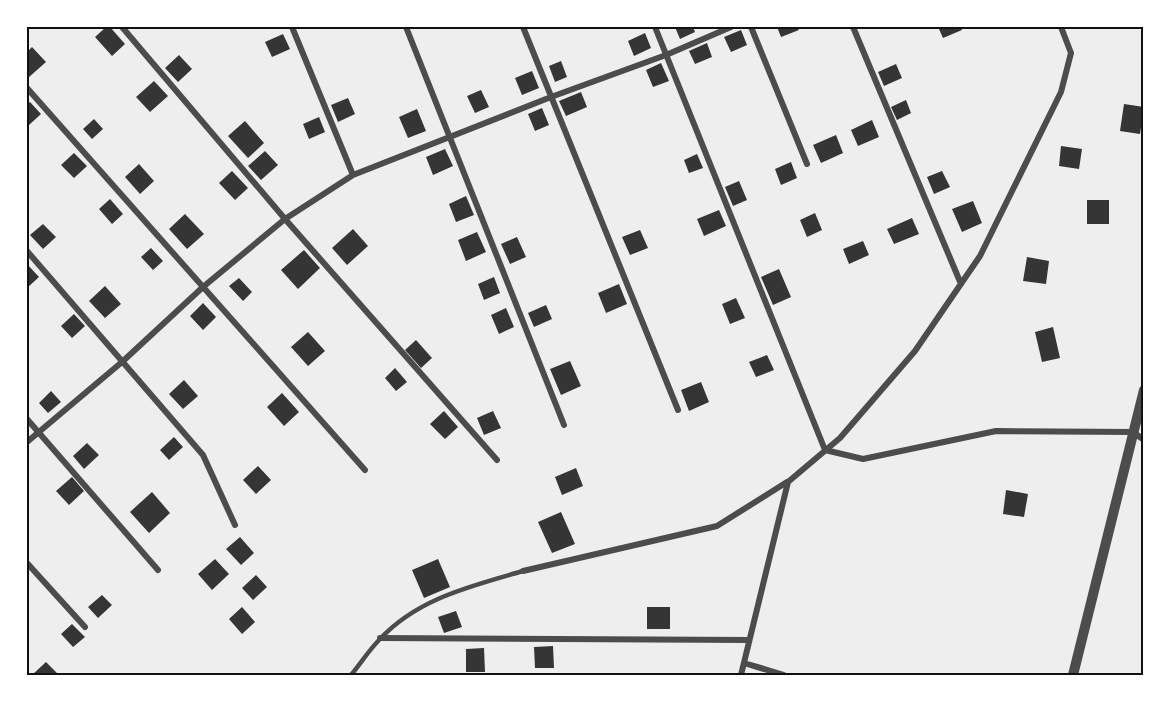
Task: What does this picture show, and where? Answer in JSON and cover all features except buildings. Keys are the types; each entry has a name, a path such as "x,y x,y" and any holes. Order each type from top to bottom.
{"street":[{"path":"122,27 285,219 497,460"},
{"path":"292,27 352,175"},
{"path":"406,27 564,425"},
{"path":"523,27 678,410"},
{"path":"655,27 825,450"},
{"path":"27,442 122,362 203,287 285,219 352,175 551,97 666,55 731,27"},
{"path":"752,27 807,164"},
{"path":"853,27 961,284"},
{"path":"523,571 717,526 788,482 840,438 915,351 980,256 1061,92 1071,53 1061,27"},
{"path":"27,88 365,470"},
{"path":"27,251 203,455 235,525"},
{"path":"1073,675 1144,390"},
{"path":"27,419 158,570"},
{"path":"825,450 863,459 996,431 1133,432 1144,440"},
{"path":"741,675 788,482"},
{"path":"27,562 85,627"},
{"path":"380,638 749,640"},
{"path":"744,663 784,675"}],"lane":[{"path":"351,675 380,638 407,616 445,595 523,571"}],"shaded area":[{"path":"27,27 1144,27 1144,675 27,675"}]}
